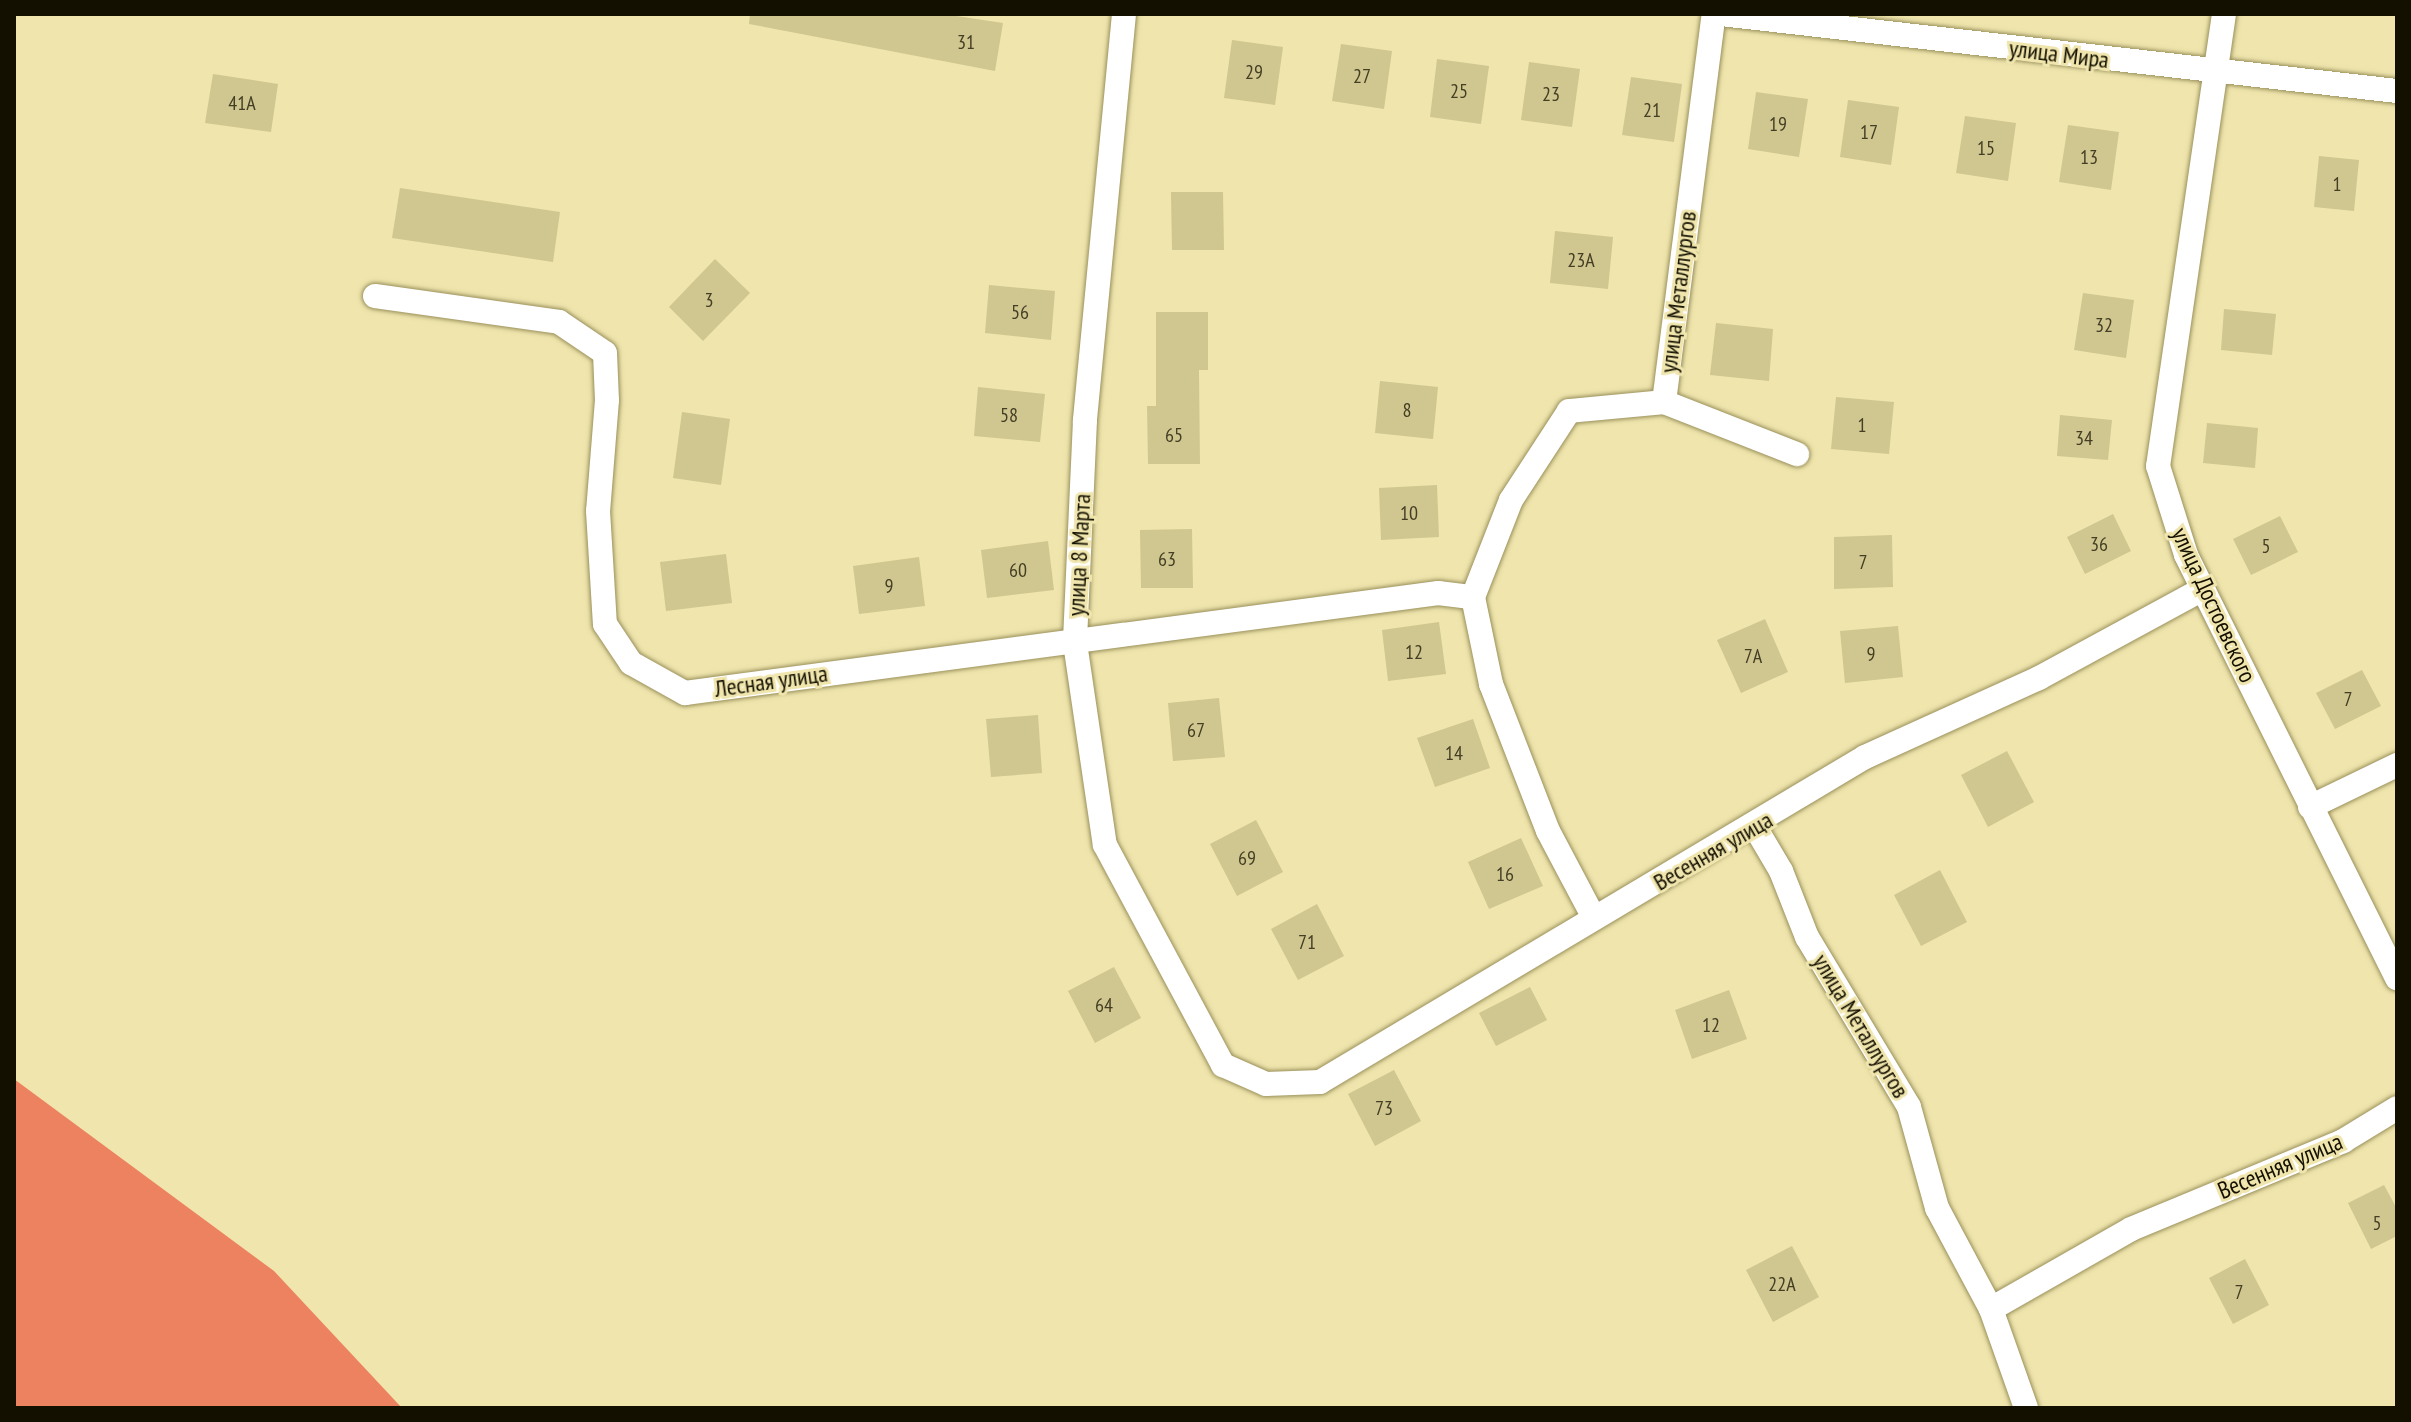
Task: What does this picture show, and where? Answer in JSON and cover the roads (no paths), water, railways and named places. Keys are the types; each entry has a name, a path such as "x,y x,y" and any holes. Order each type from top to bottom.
{"street":[{"name":"улица 8 Марта","path":"1124,14 1085,420 1075,643 1105,845 1223,1065"},
{"name":"улица Металлургов","path":"1473,597 1511,500 1569,411 1664,402 1714,14"},
{"name":"улица Мира","path":"1721,14 2397,91"},
{"name":"улица Достоевского","path":"2224,14 2158,466 2186,555 2397,978"},
{"name":"Лесная улица","path":"375,296 559,322 605,353 607,400 598,511 605,624 631,663 685,693 1438,593 1473,597"},
{"path":"1664,402 1797,454"},
{"name":"Весенняя улица","path":"1223,1065 1266,1084 1320,1082 1593,916 1755,827 1865,757 2039,678 2203,589"},
{"path":"1473,597 1491,684 1548,831 1593,916"},
{"path":"2310,807 2397,765"},
{"name":"улица Металлургов","path":"1755,827 1781,871 1807,937 1909,1107 1937,1208 1991,1309 2026,1408"},
{"name":"Весенняя улица","path":"1991,1309 2131,1229 2343,1141 2397,1108"}]}
